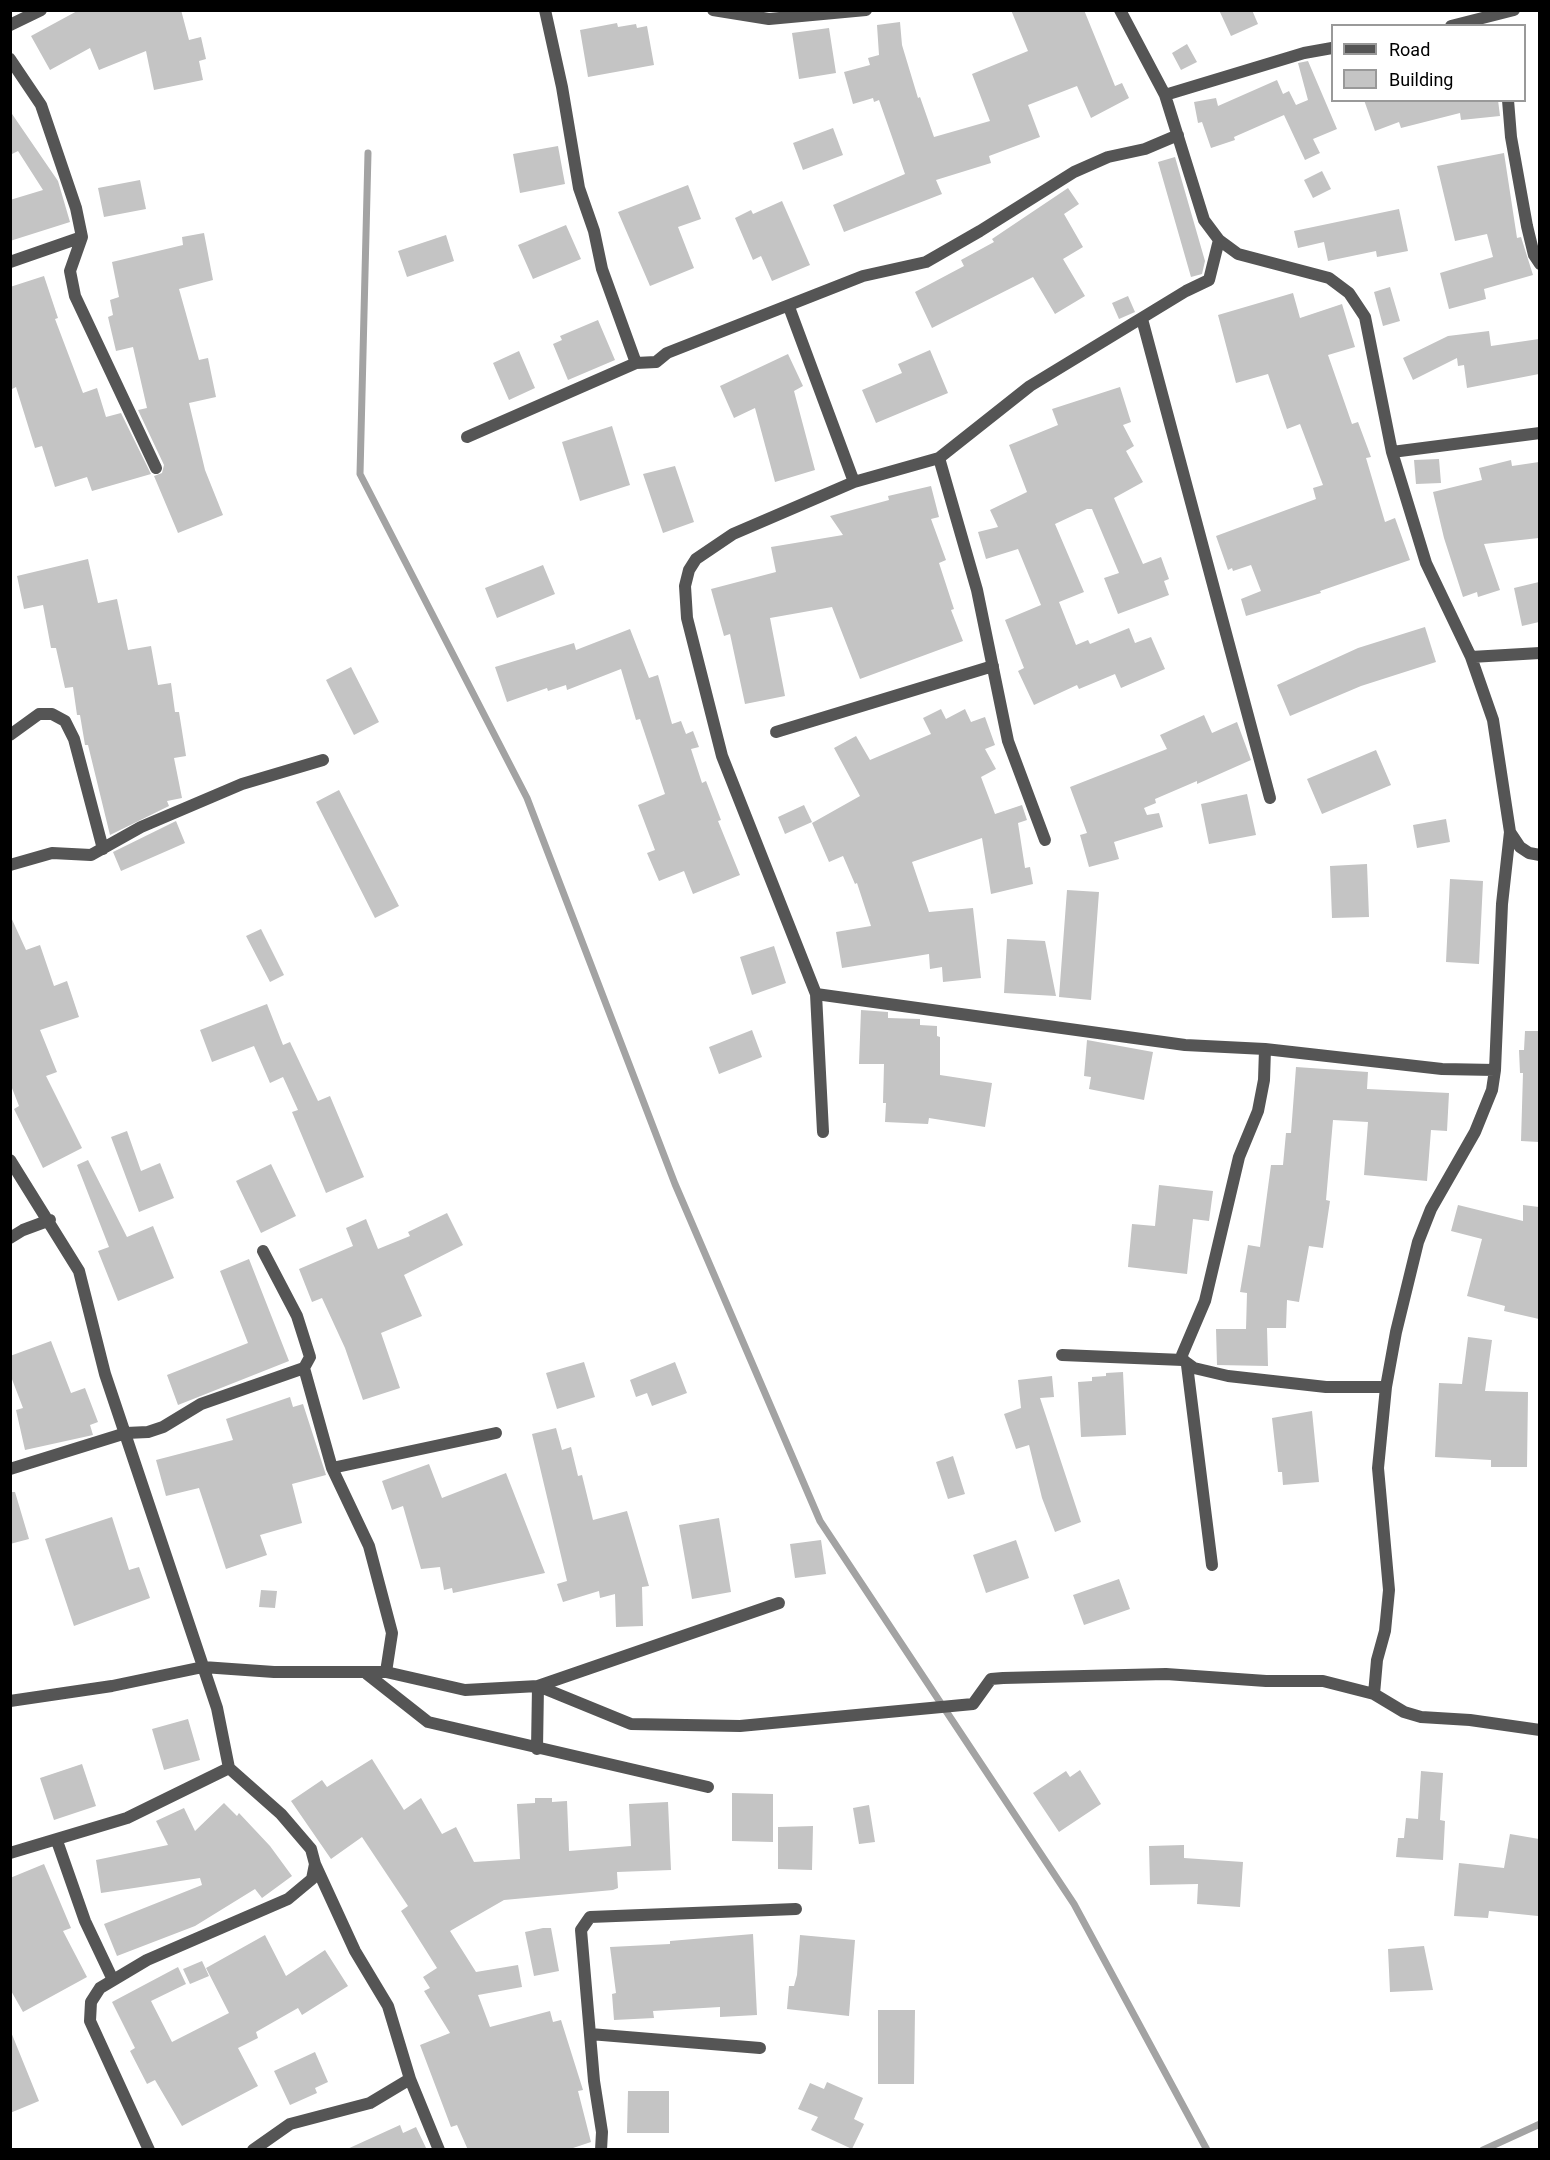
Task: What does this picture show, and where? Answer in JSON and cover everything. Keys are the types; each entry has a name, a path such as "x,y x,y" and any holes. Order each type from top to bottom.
{"street":[{"path":"10,25 41,10"},
{"path":"545,10 562,87 579,188 594,231 602,269 636,363"},
{"path":"713,10 769,19 866,10"},
{"path":"1120,10 1165,95 1204,220 1220,240 1238,254 1329,278 1349,293 1365,317 1392,452 1426,563 1471,657 1493,720 1510,832 1502,904 1496,1070 1492,1090 1474,1132 1431,1209 1418,1242 1386,1387 1378,1468 1389,1590 1385,1631 1377,1660 1374,1694"},
{"path":"1464,16 1500,20 1514,10"},
{"path":"1165,95 1304,53 1331,48"},
{"path":"10,59 41,105 56,144 82,237 70,271 75,296 156,468"},
{"path":"1508,102 1511,137 1527,226 1534,255 1539,264"},
{"path":"467,437 636,363 656,362 667,353 863,276 926,262 1074,172 1108,157 1145,149 1178,135"},
{"path":"10,262 82,237"},
{"path":"823,1132 816,994 722,756 687,618 685,586 688,570 696,559 733,534 854,482 939,458 1030,386 1186,291 1209,280 1220,240"},
{"path":"789,307 854,482"},
{"path":"1142,319 1270,798"},
{"path":"1392,452 1539,434"},
{"path":"939,458 977,590 1008,741 1045,840"},
{"path":"1471,657 1539,653"},
{"path":"776,732 993,666"},
{"path":"10,735 39,714 52,714 65,721 74,739 103,849"},
{"path":"10,865 52,853 91,855 141,827 242,784 323,760"},
{"path":"1510,832 1520,847 1529,854 1539,855"},
{"path":"816,994 1185,1045 1265,1049 1442,1069 1496,1070"},
{"path":"1212,1565 1185,1362 1182,1355 1205,1301 1239,1157 1257,1111 1264,1080 1265,1049"},
{"path":"10,1160 50,1220 79,1271 105,1374 224,1734 229,1768 281,1814 311,1849 315,1864 355,1952 388,2006 410,2079 439,2150"},
{"path":"10,1238 23,1230 50,1220"},
{"path":"10,1469 126,1433 148,1432 163,1427 201,1404 304,1368 310,1357 297,1316 263,1251"},
{"path":"1062,1355 1185,1362 1228,1376 1326,1387 1386,1387"},
{"path":"304,1368 332,1468 369,1546 392,1633 386,1672"},
{"path":"332,1468 496,1433"},
{"path":"10,1701 112,1686 203,1667 367,1674 386,1672 465,1690 538,1686 779,1603"},
{"path":"367,1674 428,1722 708,1787"},
{"path":"538,1686 631,1724 740,1726 973,1704 991,1679 1166,1674 1266,1681 1323,1681 1374,1694 1404,1712 1421,1717 1470,1720 1539,1730"},
{"path":"537,1749 538,1686"},
{"path":"10,1853 57,1841 127,1818 229,1768"},
{"path":"57,1841 85,1921 113,1980"},
{"path":"149,2150 90,2020 91,2002 100,1988 147,1960 288,1899 312,1879 315,1864"},
{"path":"601,2150 602,2132 590,2034 581,1930 590,1917 796,1909"},
{"path":"590,2034 760,2048"},
{"path":"253,2150 290,2124 370,2103 410,2079"}],"building":[{"path":"79,10 181,10 189,40 201,37 206,59 199,61 203,80 154,90 146,51 99,70 90,48 50,70 31,36"},
{"path":"1011,10 1084,10 1115,86 1122,83 1129,98 1091,118 1077,86 1028,105 1040,137 989,156 991,163 936,180 942,194 844,232 833,205 905,174 879,100 874,102 873,98 853,104 844,72 870,65 868,58 879,55 877,25 900,22 902,45 918,98 920,97 934,137 990,121 972,74 1028,51"},
{"path":"1219,10 1252,10 1258,24 1231,36"},
{"path":"617,23 618,27 636,24 637,28 647,26 654,65 588,77 580,30"},
{"path":"829,28 836,73 799,79 792,33"},
{"path":"1187,44 1197,62 1181,70 1172,53"},
{"path":"1308,61 1337,129 1313,139 1320,153 1305,160 1284,115 1234,137 1235,140 1211,148 1202,122 1198,123 1194,102 1216,98 1218,106 1277,80 1283,94 1289,91 1296,105 1308,100 1298,63"},
{"path":"1365,102 1498,102 1500,116 1461,120 1460,113 1401,128 1399,122 1375,131"},
{"path":"10,111 58,181 70,222 10,241 10,200 43,190 18,151 10,155"},
{"path":"833,128 843,155 803,170 793,143"},
{"path":"558,146 565,184 520,193 513,154"},
{"path":"1504,153 1517,238 1521,237 1533,275 1484,289 1486,299 1449,309 1440,273 1493,257 1487,234 1455,241 1437,166"},
{"path":"1175,157 1205,261 1202,274 1191,277 1158,162"},
{"path":"1322,171 1331,189 1313,198 1304,180"},
{"path":"140,180 146,209 104,217 98,188"},
{"path":"688,185 701,219 678,227 694,268 650,286 618,212"},
{"path":"1068,188 1079,204 1064,214 1083,247 1063,259 1085,296 1055,314 1033,277 932,328 915,292 964,266 961,260 994,242 992,239"},
{"path":"782,201 810,265 772,281 761,256 753,260 735,218 751,210 753,214"},
{"path":"1399,209 1408,251 1377,257 1376,251 1328,261 1324,242 1298,248 1294,231"},
{"path":"566,225 581,259 533,279 518,245"},
{"path":"204,233 213,280 179,289 199,360 208,358 216,397 189,403 205,470 223,515 178,533 154,476 162,473 164,465 138,410 147,408 133,347 116,351 108,317 113,315 110,300 119,297 112,262 183,245 182,237"},
{"path":"446,235 454,261 407,277 398,251"},
{"path":"44,276 58,318 55,319 83,393 97,388 106,417 121,413 151,474 92,491 87,477 55,487 42,446 35,448 16,387 10,390 10,287"},
{"path":"1390,287 1400,321 1383,326 1374,292"},
{"path":"1293,293 1300,318 1342,304 1355,347 1328,355 1352,424 1358,422 1371,457 1366,458 1385,522 1395,518 1410,560 1320,591 1321,593 1246,616 1241,599 1261,591 1251,565 1233,571 1232,568 1228,570 1216,536 1316,499 1313,488 1323,485 1300,424 1287,429 1268,374 1236,383 1218,315"},
{"path":"1128,296 1135,312 1119,319 1112,303"},
{"path":"598,320 615,360 568,380 553,344 562,340 560,336"},
{"path":"1489,331 1491,346 1539,339 1539,374 1467,388 1464,365 1458,366 1457,358 1413,380 1403,358 1448,336"},
{"path":"930,350 948,393 876,423 862,390 902,373 898,364"},
{"path":"519,351 535,388 509,400 493,363"},
{"path":"788,354 803,386 794,391 815,470 775,482 755,408 734,418 720,386"},
{"path":"1120,387 1131,422 1123,425 1134,446 1126,451 1143,482 1114,498 1143,564 1161,557 1169,579 1164,581 1169,595 1118,614 1104,578 1119,573 1092,509 1087,509 1055,524 1084,592 1059,602 1076,645 1088,640 1090,644 1129,628 1135,643 1151,637 1165,669 1121,688 1115,674 1079,689 1077,685 1034,705 1018,671 1024,668 1005,620 1041,605 1018,549 986,559 978,532 998,527 990,510 1027,492 1009,445 1058,425 1052,409"},
{"path":"612,426 630,485 580,501 562,442"},
{"path":"1439,459 1441,483 1416,484 1414,460"},
{"path":"1511,460 1512,466 1539,462 1539,538 1484,544 1500,590 1478,597 1477,592 1463,597 1444,538 1433,492 1482,480 1479,468"},
{"path":"675,466 694,522 663,533 643,474"},
{"path":"931,486 939,517 931,519 946,560 939,563 954,609 951,610 963,641 860,679 832,607 770,618 785,696 745,704 730,634 724,636 711,589 776,572 771,547 843,535 830,516 889,500 888,496"},
{"path":"88,559 98,603 117,599 128,650 151,646 158,685 171,683 175,712 179,712 186,756 174,758 182,798 167,801 169,806 110,835 88,745 85,745 80,715 77,715 73,687 65,688 56,648 51,648 43,605 24,609 17,576"},
{"path":"543,565 555,594 497,618 485,588"},
{"path":"1539,582 1539,622 1522,626 1514,588"},
{"path":"1425,627 1436,662 1361,686 1290,716 1277,685 1358,648"},
{"path":"630,629 649,678 658,675 672,724 681,721 686,734 693,731 699,747 691,749 702,783 706,781 721,820 718,821 740,875 693,894 684,871 659,881 647,853 655,850 638,805 665,794 640,719 636,720 621,669 567,690 566,685 548,691 547,688 507,702 495,667 574,643 576,650"},
{"path":"351,667 379,722 354,735 326,680"},
{"path":"941,709 946,719 965,709 971,722 985,717 995,745 985,749 996,769 981,777 995,814 1022,805 1027,820 1018,823 1025,868 1030,867 1033,884 991,894 982,838 912,862 929,912 973,908 981,978 943,982 942,967 930,969 929,954 842,968 836,932 871,926 857,883 855,884 843,856 829,862 812,823 860,796 834,748 856,736 870,760 931,734 923,718"},
{"path":"1204,715 1212,733 1237,722 1251,760 1197,784 1197,781 1155,799 1156,803 1144,808 1147,815 1159,813 1163,827 1114,842 1119,859 1089,867 1080,835 1087,833 1070,787 1167,749 1160,735"},
{"path":"1376,750 1391,785 1322,814 1307,779"},
{"path":"339,790 399,906 375,918 316,802"},
{"path":"1247,794 1256,835 1209,844 1201,804"},
{"path":"804,805 812,822 785,834 778,817"},
{"path":"1446,819 1450,842 1417,848 1413,825"},
{"path":"176,821 185,843 121,871 113,852"},
{"path":"1367,864 1369,917 1332,918 1330,866"},
{"path":"1450,879 1483,881 1479,964 1446,962"},
{"path":"1067,890 1099,892 1091,1000 1059,997"},
{"path":"10,915 26,950 40,945 54,986 67,981 79,1017 40,1030 57,1072 46,1076 82,1148 43,1168 14,1109 19,1106 10,1083"},
{"path":"261,929 284,975 270,982 246,936"},
{"path":"1007,939 1045,941 1056,996 1004,993"},
{"path":"774,946 786,983 752,995 740,957"},
{"path":"267,1004 283,1045 290,1042 318,1101 330,1096 364,1177 326,1193 292,1112 298,1110 283,1077 270,1083 254,1046 212,1062 200,1030"},
{"path":"861,1010 888,1012 888,1018 920,1019 920,1025 937,1026 937,1036 940,1037 940,1075 992,1083 985,1127 929,1118 928,1124 885,1122 884,1064 859,1064"},
{"path":"752,1030 762,1057 719,1074 709,1047"},
{"path":"1525,1031 1539,1031 1539,1142 1521,1141 1523,1073 1520,1073 1519,1050 1524,1050"},
{"path":"1087,1040 1153,1052 1144,1100 1089,1089 1091,1077 1084,1076"},
{"path":"1296,1067 1368,1072 1367,1089 1449,1093 1447,1131 1431,1130 1427,1181 1364,1175 1368,1122 1333,1120 1326,1200 1330,1201 1323,1248 1309,1246 1299,1302 1287,1300 1286,1328 1267,1328 1268,1366 1217,1365 1216,1329 1246,1329 1247,1293 1240,1292 1248,1245 1260,1247 1271,1165 1283,1165 1286,1133 1291,1133"},
{"path":"127,1131 141,1171 160,1163 174,1198 139,1212 111,1137"},
{"path":"88,1160 127,1237 153,1226 174,1278 118,1301 98,1251 109,1247 77,1165"},
{"path":"271,1164 296,1216 261,1233 236,1181"},
{"path":"1159,1185 1213,1191 1209,1221 1193,1219 1187,1274 1128,1267 1132,1224 1155,1226"},
{"path":"1458,1205 1523,1221 1523,1205 1539,1207 1539,1319 1504,1311 1505,1306 1467,1296 1482,1239 1451,1231"},
{"path":"447,1213 463,1245 404,1275 422,1316 381,1333 400,1388 363,1400 345,1348 322,1298 312,1302 299,1269 353,1246 346,1228 366,1219 378,1249 410,1236 408,1232"},
{"path":"249,1259 289,1361 178,1405 167,1375 248,1343 220,1271"},
{"path":"1468,1337 1492,1340 1485,1391 1528,1392 1527,1467 1491,1467 1491,1460 1435,1457 1439,1383 1462,1384"},
{"path":"51,1341 71,1393 85,1388 98,1422 90,1425 93,1435 25,1450 16,1410 23,1408 10,1374 10,1356"},
{"path":"584,1362 595,1397 557,1409 546,1373"},
{"path":"675,1362 687,1393 652,1406 647,1393 636,1397 630,1380"},
{"path":"1123,1372 1126,1435 1081,1437 1078,1382 1092,1381 1092,1377 1106,1376 1106,1373"},
{"path":"1052,1376 1054,1397 1040,1398 1081,1522 1055,1532 1042,1498 1029,1445 1016,1449 1004,1414 1021,1408 1018,1380"},
{"path":"290,1397 293,1407 303,1404 326,1475 292,1484 302,1523 260,1535 267,1555 226,1569 199,1488 166,1496 156,1460 233,1440 226,1419"},
{"path":"1312,1411 1319,1482 1283,1485 1282,1472 1278,1472 1272,1418"},
{"path":"556,1428 562,1450 571,1447 578,1476 582,1475 593,1520 627,1511 649,1586 642,1587 643,1626 616,1627 615,1594 600,1598 599,1591 563,1602 557,1584 567,1581 532,1434"},
{"path":"953,1456 965,1494 948,1499 936,1462"},
{"path":"429,1464 442,1498 506,1473 545,1573 453,1593 452,1588 444,1590 440,1567 421,1569 403,1506 392,1510 382,1481"},
{"path":"10,1492 15,1492 29,1539 10,1544"},
{"path":"112,1517 129,1570 139,1567 150,1598 74,1626 45,1539"},
{"path":"719,1518 731,1592 692,1599 679,1525"},
{"path":"821,1540 826,1574 795,1578 790,1544"},
{"path":"1016,1540 1029,1578 986,1593 973,1555"},
{"path":"1119,1579 1130,1609 1084,1625 1073,1595"},
{"path":"261,1590 277,1591 275,1608 259,1607"},
{"path":"188,1719 200,1760 164,1770 152,1729"},
{"path":"372,1759 404,1810 421,1798 442,1834 456,1827 474,1862 520,1859 517,1804 535,1803 535,1798 552,1798 552,1802 567,1801 569,1851 631,1846 629,1804 668,1802 671,1870 617,1872 618,1888 613,1890 504,1900 450,1931 476,1972 518,1965 522,1987 478,1995 490,2027 550,2011 553,2022 561,2020 583,2090 578,2091 591,2142 567,2150 468,2150 457,2125 451,2127 420,2045 450,2033 424,1991 430,1988 423,1977 437,1968 401,1911 408,1906 362,1837 331,1859 291,1801 322,1780 327,1787"},
{"path":"82,1764 96,1806 54,1820 40,1778"},
{"path":"1080,1770 1101,1804 1059,1832 1033,1793 1066,1771 1070,1777"},
{"path":"1421,1771 1443,1773 1440,1820 1445,1821 1443,1860 1396,1857 1398,1838 1404,1838 1406,1818 1418,1819"},
{"path":"732,1793 773,1794 773,1842 732,1841"},
{"path":"224,1803 237,1816 239,1813 270,1846 292,1876 262,1898 255,1889 195,1926 117,1956 104,1924 202,1885 200,1878 101,1893 96,1860 168,1845 156,1821 184,1808 195,1831"},
{"path":"869,1805 875,1842 859,1844 853,1808"},
{"path":"813,1826 812,1870 778,1869 778,1827"},
{"path":"1510,1834 1539,1839 1538,1916 1489,1911 1488,1918 1454,1916 1459,1863 1504,1868"},
{"path":"1184,1845 1184,1858 1243,1862 1240,1907 1197,1904 1198,1884 1150,1885 1149,1846"},
{"path":"44,1864 71,1928 63,1931 87,1977 23,2012 10,1989 10,1878"},
{"path":"551,1928 559,1971 534,1976 525,1932"},
{"path":"753,1934 757,2015 720,2017 720,2007 653,2011 654,2018 614,2020 612,1994 616,1993 610,1947 670,1944 670,1941"},
{"path":"265,1935 286,1976 325,1950 348,1986 302,2015 298,2008 256,2032 258,2038 238,2048 258,2086 182,2126 155,2080 147,2084 130,2051 135,2048 112,2002 178,1967 186,1984 151,2001 172,2042 229,2013 206,1968"},
{"path":"800,1935 855,1940 849,2016 787,2009 789,1986 794,1986 797,1975"},
{"path":"1424,1946 1433,1990 1390,1992 1388,1949"},
{"path":"202,1961 209,1976 190,1984 183,1969"},
{"path":"878,2010 915,2010 914,2084 878,2084"},
{"path":"10,2033 39,2101 10,2113"},
{"path":"315,2052 328,2082 315,2088 317,2093 290,2105 274,2071"},
{"path":"827,2082 863,2098 854,2119 864,2124 852,2149 811,2130 818,2117 798,2109 810,2083 824,2089"},
{"path":"628,2091 669,2091 669,2133 627,2133"},
{"path":"400,2125 403,2133 416,2127 427,2150 345,2150"}],"waterway":[{"path":"368,153 360,474 527,798 675,1184 820,1521 1074,1904 1207,2150"},
{"path":"1483,2150 1540,2124"}]}
